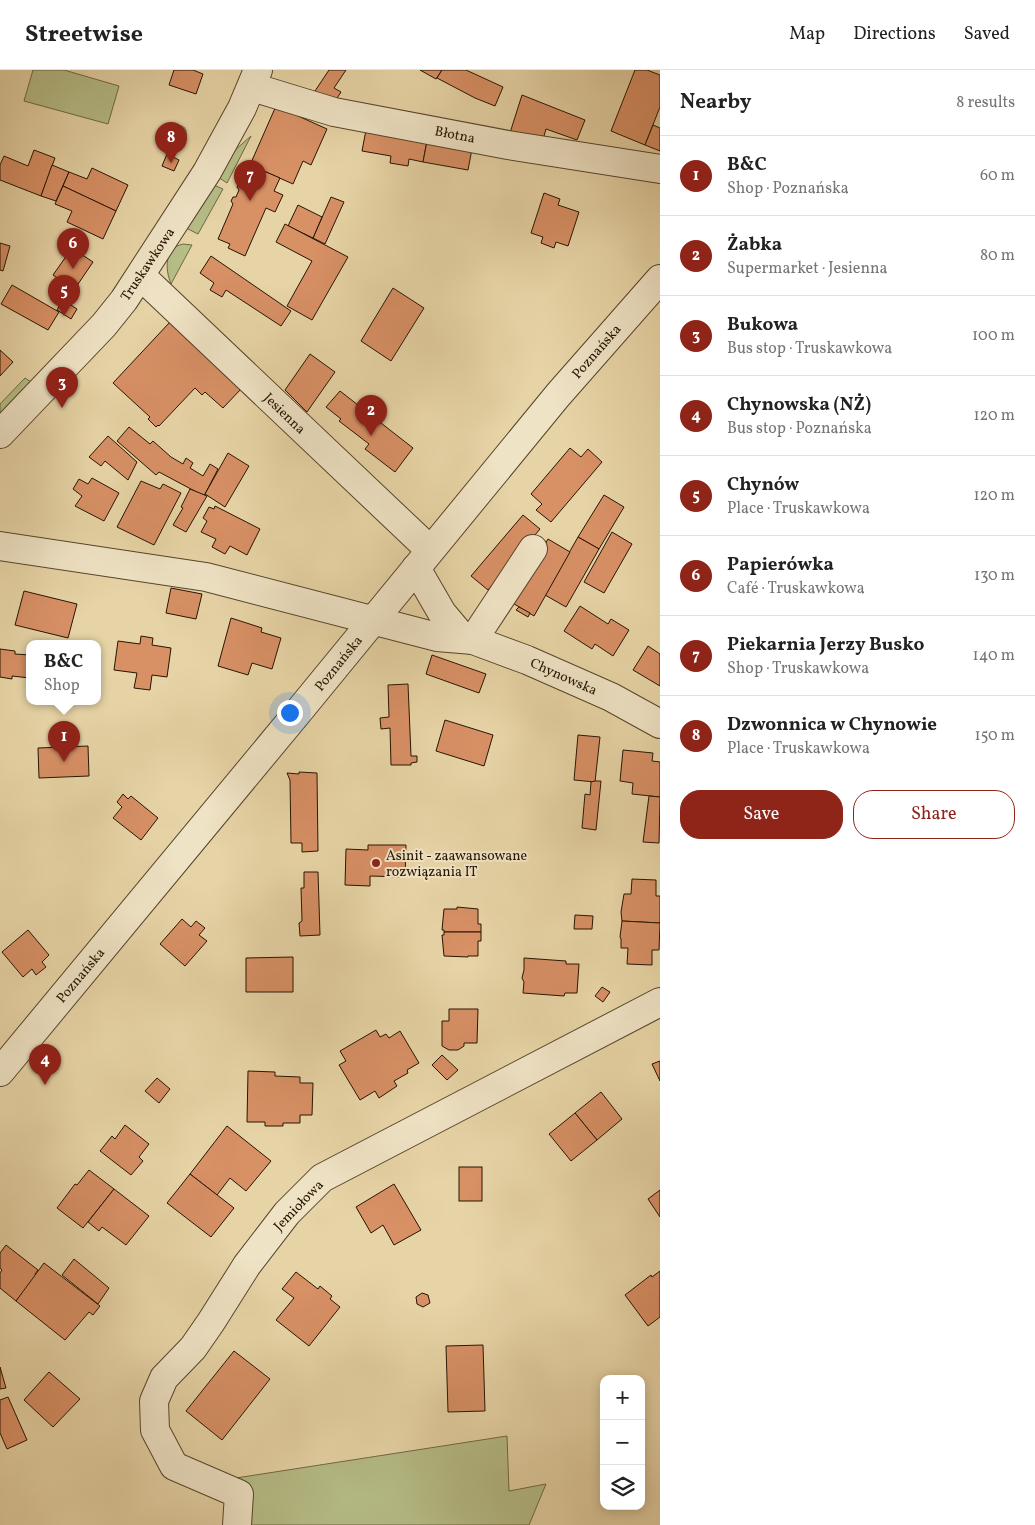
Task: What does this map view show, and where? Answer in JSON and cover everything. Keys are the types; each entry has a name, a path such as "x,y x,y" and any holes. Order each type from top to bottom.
{"street":[{"name":"Błotna","path":"255,79 334,112 508,144 660,169"},
{"name":"Truskawkowa","path":"0,434 104,325 124,300 207,172 255,79"},
{"name":"Jesienna","path":"141,276 423,559"},
{"name":"Poznańska","path":"0,1072 558,395 660,280"},
{"name":"Chynowska","path":"0,546 206,577 437,637 468,639 527,660 611,697 660,724"},
{"path":"468,639 533,549"},
{"name":"Chynowska","path":"423,559 442,614 468,639"},
{"name":"Jemiołowa","path":"237,1525 239,1494 174,1466 156,1430 154,1401 164,1378 193,1348 246,1266 287,1213 322,1178 660,1002"}],"green space":[{"path":"33,70 64,70 119,86 108,124 24,101"},
{"path":"251,136 227,183 218,177 233,152"},
{"path":"214,185 223,189 198,234 186,228"},
{"path":"183,244 192,245 171,284 167,266 169,254 177,246"},
{"path":"25,378 31,382 0,417 0,404"},
{"path":"507,1436 509,1491 546,1484 529,1525 235,1525 236,1478"}],"building":[{"path":"174,70 193,70 203,74 196,94 169,85"},
{"path":"329,70 346,70 334,88 341,92 334,103 313,94"},
{"path":"420,70 442,70 436,79"},
{"path":"442,70 466,70 503,87 495,106 437,78"},
{"path":"635,70 647,70 660,75 660,107 645,145 611,131"},
{"path":"522,95 585,120 577,140 546,129 542,143 509,136"},
{"path":"276,106 327,129 311,165 303,161 293,184 250,165"},
{"path":"653,125 660,128 660,151 645,145"},
{"path":"366,130 427,141 423,162 409,159 408,166 390,163 391,156 362,151"},
{"path":"427,141 472,149 468,170 423,162"},
{"path":"34,150 55,158 41,196 0,180 0,165 4,156 28,166"},
{"path":"167,154 179,160 174,171 162,166"},
{"path":"52,165 69,172 56,201 41,196"},
{"path":"250,165 280,178 274,191 283,195 275,212 266,208 245,256 228,248 230,244 218,239 233,204 231,201 233,197 236,197 239,190 237,187 239,182 243,182"},
{"path":"92,168 128,185 116,211 63,186 69,172 87,179"},
{"path":"63,186 116,211 103,239 67,222 72,211 55,204"},
{"path":"544,193 560,199 558,205 579,212 568,246 556,242 554,248 541,243 543,237 531,233"},
{"path":"331,197 344,202 325,244 313,238"},
{"path":"298,205 322,217 313,238 288,226"},
{"path":"285,224 348,257 312,320 287,306 312,261 276,242"},
{"path":"0,243 10,246 3,271 0,270"},
{"path":"72,248 93,262 74,290 53,275"},
{"path":"211,256 291,311 281,326 226,290 222,297 210,290 214,283 200,273"},
{"path":"12,285 59,312 48,330 1,304"},
{"path":"393,288 424,308 391,361 361,341"},
{"path":"63,300 77,309 71,319 57,310"},
{"path":"170,322 241,389 223,408 205,392 202,395 195,388 156,427 148,419 150,417 113,383"},
{"path":"0,350 13,362 0,376"},
{"path":"310,354 335,372 307,412 285,390"},
{"path":"340,391 413,448 395,472 365,449 369,444 339,421 341,419 326,407"},
{"path":"129,427 150,444 153,441 171,457 183,464 186,458 193,463 190,468 203,476 210,464 218,469 204,496 159,472 156,475 117,441"},
{"path":"108,436 137,462 128,480 105,461 101,466 89,457"},
{"path":"570,448 581,457 588,449 602,462 551,522 536,510 542,504 531,494"},
{"path":"228,453 249,466 225,507 205,494"},
{"path":"92,478 119,493 104,521 75,506 82,496 73,489 79,479 88,484"},
{"path":"141,481 160,489 163,484 181,493 154,545 117,527"},
{"path":"190,489 207,496 186,532 173,525 183,508 181,507"},
{"path":"604,495 624,507 599,549 578,537"},
{"path":"215,506 260,529 247,555 230,546 225,554 212,547 216,539 201,532 207,521 203,518 209,507 214,509"},
{"path":"523,515 540,529 488,590 471,576"},
{"path":"612,532 632,544 604,593 584,582"},
{"path":"578,537 599,549 566,607 545,595"},
{"path":"548,539 570,552 534,616 511,602"},
{"path":"171,588 202,594 196,619 166,613"},
{"path":"24,591 77,604 68,638 15,625"},
{"path":"580,606 608,624 611,619 629,630 613,656 595,644 592,649 564,631"},
{"path":"519,607 530,613 528,617 516,610"},
{"path":"231,618 262,628 261,632 281,638 272,669 252,663 248,675 218,666"},
{"path":"141,636 153,638 152,645 171,648 167,677 152,675 150,690 134,688 137,673 114,670 118,641 140,644"},
{"path":"648,646 660,654 660,686 633,670"},
{"path":"0,649 15,651 15,654 26,655 26,678 12,676 12,679 0,677"},
{"path":"432,655 486,674 479,693 426,674"},
{"path":"408,684 411,756 417,756 417,762 411,763 411,765 391,765 390,728 381,729 380,718 389,717 388,685"},
{"path":"445,720 493,735 484,766 436,751"},
{"path":"578,735 600,737 595,782 574,780"},
{"path":"88,746 89,776 39,778 38,748"},
{"path":"623,750 653,753 652,761 660,762 660,797 632,794 633,783 620,781"},
{"path":"299,772 317,773 318,851 302,852 302,843 291,843 290,780 287,773 299,774"},
{"path":"601,781 596,830 582,828 585,794 590,795 591,782"},
{"path":"123,794 128,799 131,796 158,818 141,840 113,818 122,807 117,802"},
{"path":"649,796 660,797 659,843 643,842"},
{"name":"Asinit - zaawansowane rozwiązania IT","path":"368,845 406,845 405,877 370,876 370,886 345,885 346,849 368,850"},
{"path":"304,872 318,872 320,935 300,936 299,923 302,921 301,888 304,888"},
{"path":"632,879 656,880 656,896 660,896 660,923 622,921 621,912 624,894 631,894"},
{"path":"457,907 478,909 478,924 481,924 481,932 444,932 442,930 444,909 457,909"},
{"path":"575,915 593,916 592,929 574,929"},
{"path":"182,919 191,927 196,921 205,928 199,935 207,941 185,966 160,944"},
{"path":"622,921 660,923 659,950 652,950 652,965 627,964 628,948 621,948"},
{"path":"28,930 49,955 42,962 46,967 36,975 32,969 23,977 2,952"},
{"path":"444,932 481,932 481,941 478,941 478,956 444,956 442,935 444,935"},
{"path":"293,957 293,992 246,992 246,958"},
{"path":"524,958 566,961 566,964 579,964 577,993 565,993 564,996 523,993"},
{"path":"602,987 610,992 603,1002 595,996"},
{"path":"449,1009 478,1009 477,1043 464,1043 464,1046 458,1050 449,1050 442,1046 442,1021 449,1021"},
{"path":"376,1030 380,1037 386,1034 389,1038 400,1031 419,1063 407,1070 408,1073 394,1081 397,1086 379,1098 375,1091 360,1100 339,1065 346,1061 340,1051"},
{"path":"442,1055 458,1070 447,1080 432,1065"},
{"path":"660,1061 660,1081 652,1064"},
{"path":"248,1071 275,1072 275,1076 300,1077 300,1083 313,1083 312,1115 300,1115 300,1123 283,1123 283,1126 265,1126 265,1122 247,1122"},
{"path":"157,1078 170,1089 159,1103 145,1091"},
{"path":"601,1092 622,1119 597,1140 575,1113"},
{"path":"575,1113 597,1140 571,1161 549,1134"},
{"path":"125,1125 149,1144 139,1157 143,1161 131,1175 100,1151 112,1136 115,1139"},
{"path":"227,1126 271,1161 246,1191 230,1178 217,1195 190,1174"},
{"path":"459,1167 482,1167 482,1201 459,1201"},
{"path":"89,1170 114,1189 83,1228 57,1208 75,1184 77,1185"},
{"path":"190,1174 234,1208 211,1237 167,1203"},
{"path":"394,1184 421,1230 394,1245 383,1225 371,1233 356,1207"},
{"path":"114,1189 149,1216 126,1245 102,1227 99,1231 88,1222"},
{"path":"660,1190 660,1217 648,1199"},
{"path":"6,1245 38,1270 35,1274 36,1276 16,1301 0,1288 0,1273 2,1270 0,1268 0,1253"},
{"path":"74,1259 109,1288 98,1304 62,1275"},
{"path":"44,1263 100,1306 93,1315 89,1312 65,1340 16,1301"},
{"path":"660,1271 660,1317 648,1326 625,1295 651,1275 652,1277"},
{"path":"296,1272 318,1289 320,1286 332,1296 330,1299 340,1307 309,1346 276,1320 294,1298 282,1289"},
{"path":"422,1293 428,1295 430,1303 423,1307 417,1304 416,1297"},
{"path":"483,1345 485,1411 448,1412 446,1346"},
{"path":"234,1351 270,1379 222,1440 186,1411"},
{"path":"0,1367 6,1388 0,1389"},
{"path":"49,1372 80,1399 53,1427 24,1400"},
{"path":"8,1397 27,1440 7,1449 0,1433 0,1400"}],"place":[{"name":"Dzwonnica w Chynowie","path":"171,163"},
{"name":"Piekarnia Jerzy Busko","path":"250,201"},
{"name":"Papierówka","path":"73,269"},
{"name":"Chynów","path":"64,316"},
{"name":"Bukowa","path":"62,408"},
{"name":"Żabka","path":"371,436"},
{"name":"B&C","path":"64,762"},
{"name":"Asinit - zaawansowane rozwiązania IT","path":"376,863"},
{"name":"Chynowska (NŻ)","path":"45,1085"}]}
